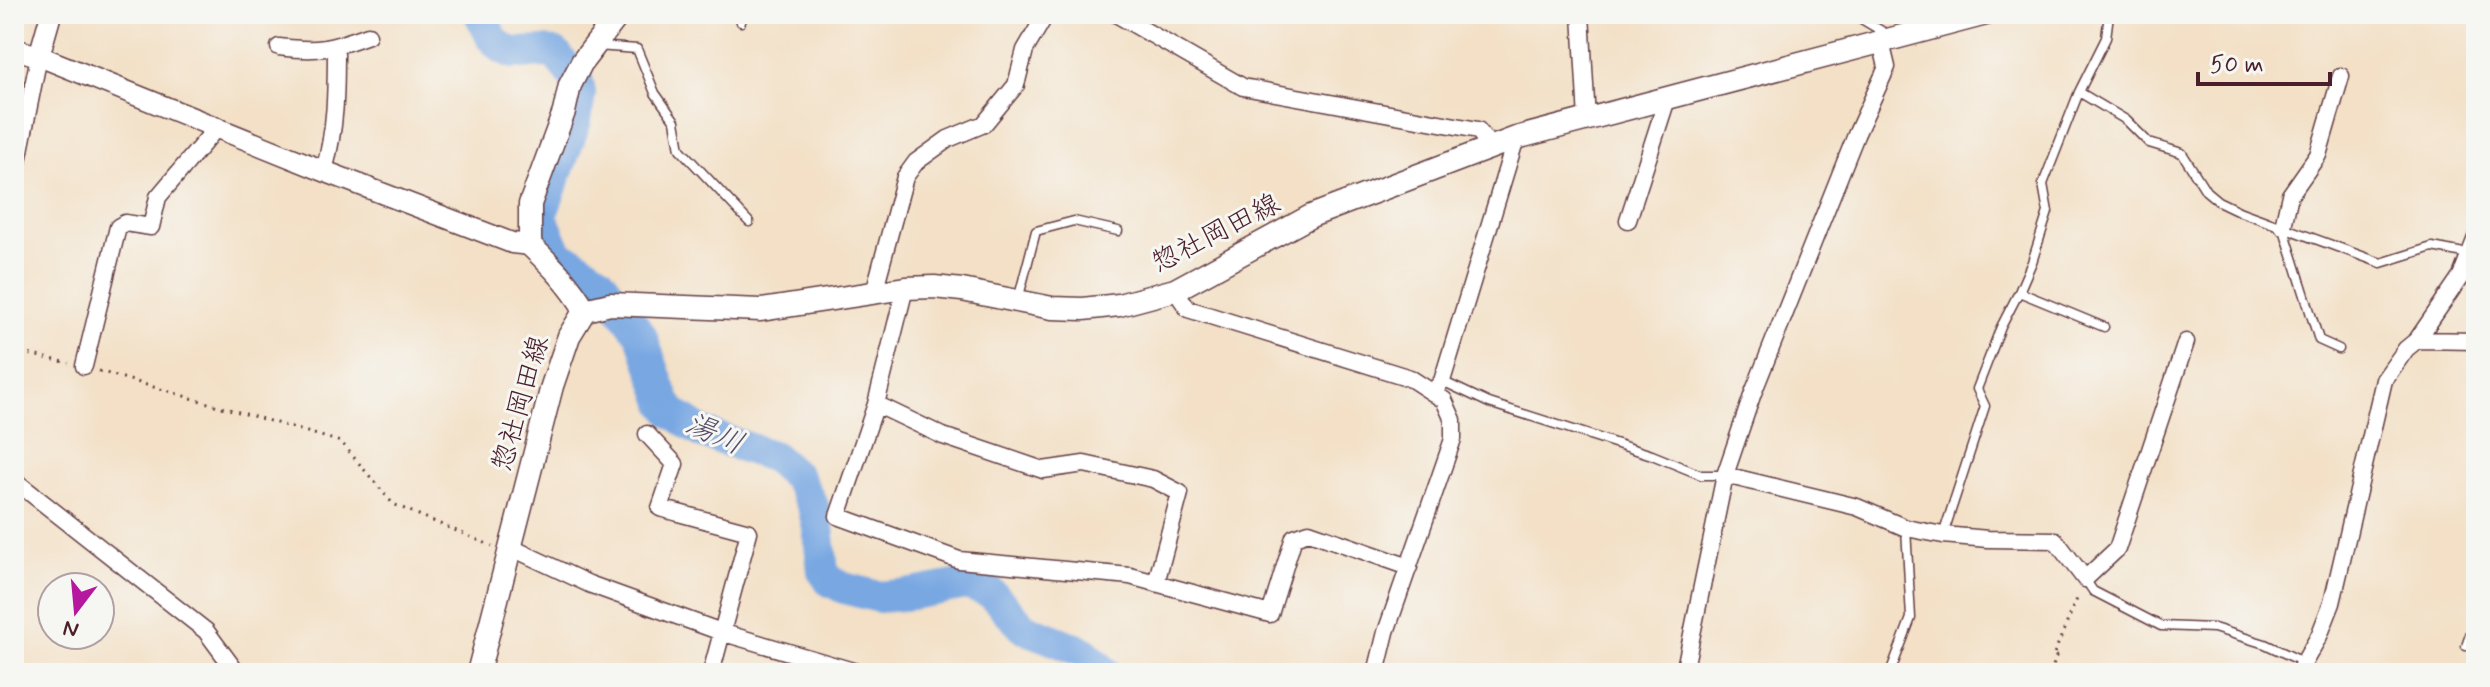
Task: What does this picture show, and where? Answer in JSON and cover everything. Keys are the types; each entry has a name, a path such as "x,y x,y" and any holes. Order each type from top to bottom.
{"main road":[{"path":"585,310 575,292 530,245 530,204 564,112 570,85 582,62 619,14"},
{"name":"惣社岡田線","path":"478,673 552,386 569,336 585,310 610,304 761,310 905,288 962,290 1052,308 1119,305 1175,290 1311,216 1516,138 1888,41 1946,19 1986,14"}],"street":[{"path":"14,181 39,56 51,14"},
{"path":"874,292 905,177 916,162 948,139 984,124 1016,85 1025,50 1046,14"},
{"path":"1116,14 1243,87 1478,130 1491,148"},
{"path":"1581,14 1587,120"},
{"path":"279,47 312,51 336,47 368,35"},
{"path":"1684,673 1725,475 1753,393 1856,135 1887,67 1888,41"},
{"path":"324,171 337,108 336,47"},
{"path":"14,49 39,56 512,243 530,245"},
{"path":"2283,226 2290,195 2318,155 2341,76"},
{"path":"1628,220 1667,99"},
{"path":"84,366 118,227 125,223 151,227 158,197 218,126"},
{"path":"1376,673 1386,632 1453,439 1453,420 1438,387 1516,138"},
{"path":"2318,673 2301,668 2319,636 2332,603 2384,380 2406,349 2417,340 2461,276 2476,238"},
{"path":"905,288 876,404 838,516 959,560 1130,576 1270,614 1294,537 1309,532 1409,567"},
{"path":"1175,290 1188,309 1438,387"},
{"path":"2417,340 2476,341"},
{"path":"1725,475 1857,507 1906,528 1988,539 2055,540 2085,579 2117,549 2186,342"},
{"path":"876,404 943,436 1043,470 1084,464 1153,479 1180,493 1156,583"},
{"path":"647,434 675,464 660,508 749,532 711,673"},
{"path":"14,480 206,631 237,673"},
{"path":"510,550 589,584 724,633 860,673"}],"lane":[{"path":"1853,14 1888,41"},
{"path":"1943,535 1985,406 1977,389 2001,327 2032,262 2048,212 2043,184 2079,92 2106,38 2109,14"},
{"path":"595,46 637,49 655,93 675,121 680,149 749,222"},
{"path":"2079,92 2126,120 2149,143 2182,153 2206,191 2218,201 2241,212 2381,263 2432,247 2470,254"},
{"path":"1018,301 1036,231 1074,221 1118,231"},
{"path":"2283,226 2319,340 2339,349"},
{"path":"2019,292 2104,327"},
{"path":"1438,387 1652,455 1701,475 1725,475"},
{"path":"1890,673 1911,618 1906,528"},
{"path":"2085,579 2093,591 2161,626 2214,628 2265,644 2301,668"},
{"path":"2466,646 2476,618"}],"path":[{"path":"14,351 84,366 341,442 393,504 510,550"},
{"path":"2051,673 2056,656 2053,656 2085,579"}],"waterway":[{"name":"湯川","path":"480,14 492,38 502,48 513,53 556,54 578,82 580,93 576,120 541,216 558,255 600,280 641,335 665,402 672,412 703,433 774,457 797,477 813,506 823,571 830,581 879,597 966,584 990,592 1024,628 1084,652 1106,673"}]}
